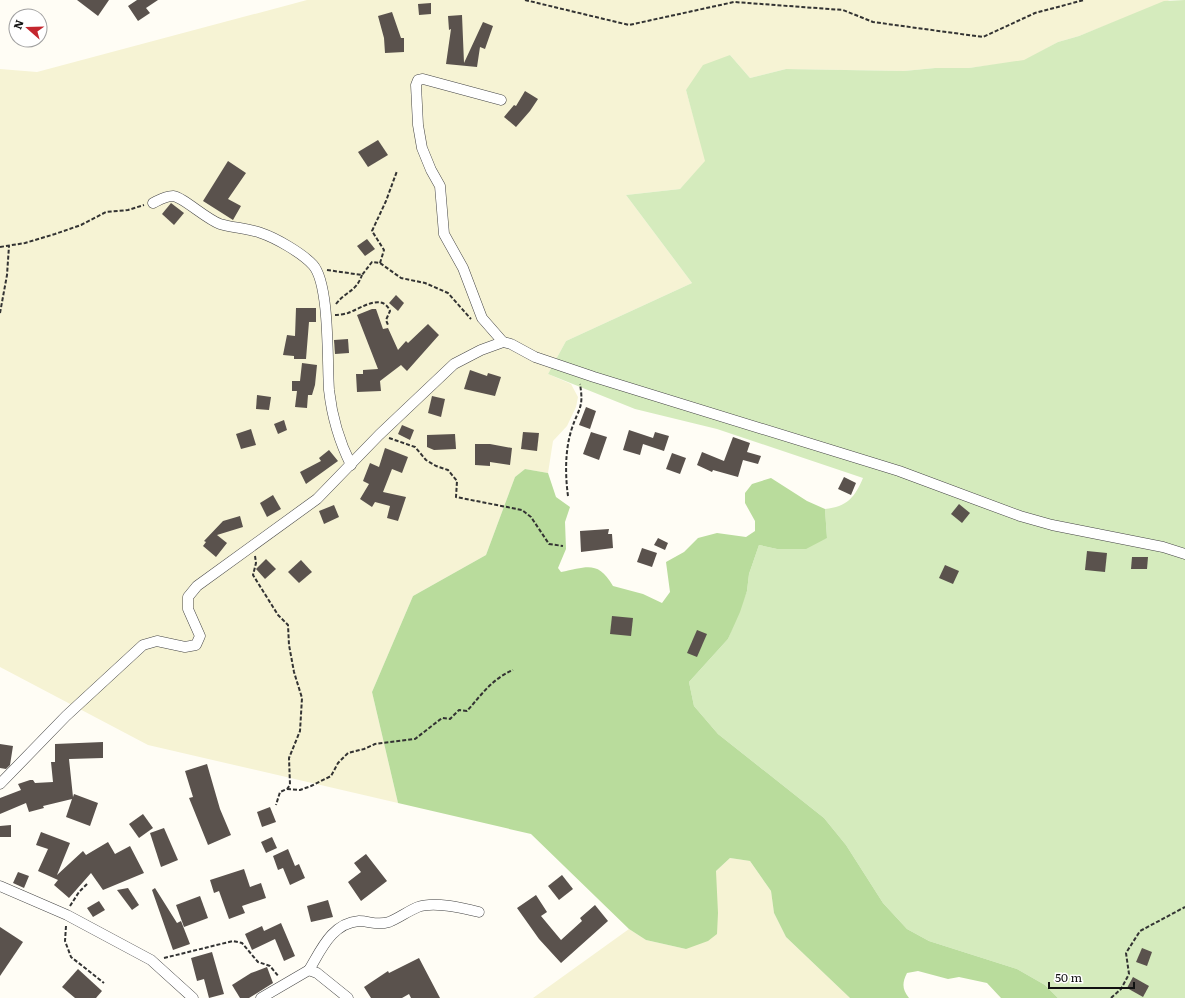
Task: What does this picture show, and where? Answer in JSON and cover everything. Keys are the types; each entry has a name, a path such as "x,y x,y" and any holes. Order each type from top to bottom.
{"street":[{"path":"501,100 423,79 418,80 416,85 418,125 422,148 430,170 440,186 444,234 463,268 482,318 503,342 511,344 535,357 577,371 899,471 1020,516 1163,547 1185,554"},
{"path":"153,203 163,198 175,196 219,223 250,230 272,238 312,264 317,271 324,299 329,391 332,411 337,434 351,465"},
{"path":"0,784 66,716 143,645 157,641 185,647 196,645 200,636 188,609 188,598 197,586 248,551 317,499 379,435 454,364 481,350 503,342"},
{"path":"0,886 67,915 151,960 193,998"},
{"path":"261,998 309,970 324,944 334,932 343,926 359,921 376,925 390,921 420,906 458,907 479,912"},
{"path":"309,970 316,973 348,998"}],"path":[{"path":"525,0 629,25 734,2 843,10 873,22 983,37 1035,13 1084,0"},
{"path":"380,263 384,250 372,230 386,202 398,171"},
{"path":"0,247 9,246 81,225 106,212 128,210 153,203"},
{"path":"0,313 7,275 9,246"},
{"path":"325,317 339,300 352,292 372,262 380,263 401,278 425,283 448,293 471,319 488,326"},
{"path":"317,271 333,270 362,275"},
{"path":"325,317 348,313 368,303 383,303 388,307 390,312 386,320 388,325"},
{"path":"568,496 566,483 569,440 572,428 582,405 577,371"},
{"path":"379,435 415,447 426,460 436,466 448,470 458,481 456,498 522,510 532,517 549,544 563,546"},
{"path":"248,551 255,555 256,563 253,575 278,615 288,625 294,672 302,698 300,731 289,758 290,784 287,789"},
{"path":"276,805 280,792 287,789 300,790 312,786 331,776 338,763 348,754 375,744 415,739 442,718 450,719 458,710 467,711 487,686 501,675 514,670"},
{"path":"88,883 68,907 65,941 71,957 104,983"},
{"path":"1111,998 1121,989 1129,974 1126,953 1140,931 1185,907"},
{"path":"151,960 233,940 242,943 258,962 270,966 285,984"}],"shaded area":[{"path":"307,0 1170,0 1079,36 1058,42 1024,61 969,68 935,68 904,71 786,69 750,78 730,55 686,90 706,161 680,189 626,195 692,283 566,341 548,374 571,384 578,397 576,407 567,426 553,441 548,473 525,469 515,477 486,555 413,596 372,692 398,803 148,745 0,667 0,69 37,72"},
{"path":"730,858 750,861 771,891 774,913 786,937 850,998 533,998 629,929 646,940 686,949 716,890 716,871"}],"green space":[{"path":"1185,0 1185,998 1058,998 1045,985 1017,969 929,941 907,929 883,903 846,845 824,818 718,734 694,706 689,682 728,639 747,591 749,574 759,545 777,549 827,538 825,509 839,506 849,500 857,491 863,478 717,429 635,409 548,374 566,341 692,283 626,195 680,189 705,161 686,90 703,65 730,55 750,78 786,69 904,71 935,68 969,68 1024,60 1058,42 1079,36 1164,1"},
{"path":"525,469 548,473 556,497 570,507 565,522 566,549 558,568 561,572 591,567 602,572 613,586 643,594 662,603 670,592 666,562 684,552 698,538 717,533 746,537 755,531 755,521 745,503 745,493 752,484 771,478 807,501 825,509 827,538 806,549 777,549 759,545 749,574 747,591 740,612 728,639 689,682 694,706 718,734 824,818 846,845 883,903 907,929 929,941 1017,969 1045,985 1058,998 1001,998 987,983 959,977 948,979 918,971 907,973 904,980 904,989 909,998 850,998 786,937 774,913 771,891 750,861 730,858 716,871 718,913 717,934 708,941 686,949 646,940 629,929 531,834 398,803 372,692 413,596 486,555 515,477"}],"building":[{"path":"77,0 109,0 98,16"},
{"path":"137,0 158,0 146,8 150,13 138,21 128,6"},
{"path":"431,3 431,14 419,15 418,4"},
{"path":"392,12 401,38 404,38 404,52 385,53 384,38 378,16"},
{"path":"462,15 464,63 483,22 493,26 485,49 480,47 477,67 446,64 451,29 449,30 448,16"},
{"path":"525,91 538,99 516,127 504,117 514,105 516,106"},
{"path":"378,140 388,155 368,167 358,152"},
{"path":"228,161 246,173 228,199 241,206 233,220 203,201"},
{"path":"171,203 184,213 174,225 162,214"},
{"path":"367,239 375,249 365,256 357,246"},
{"path":"396,295 404,303 398,311 389,303"},
{"path":"296,308 316,308 316,322 309,322 306,359 294,359 294,356 283,355 287,335 295,336"},
{"path":"372,309 376,309 383,329 388,328 398,350 406,341 408,343 428,324 439,335 407,371 401,365 380,381 381,391 357,392 356,374 363,374 363,370 378,369 357,315"},
{"path":"348,339 349,353 335,354 334,340"},
{"path":"302,363 317,365 315,385 312,395 308,395 307,408 295,407 297,391 292,391 292,381 300,381"},
{"path":"470,370 487,376 488,373 501,377 495,396 464,389"},
{"path":"257,395 271,397 269,410 256,409"},
{"path":"432,396 445,399 441,417 428,413"},
{"path":"586,407 596,411 590,429 579,425"},
{"path":"284,420 287,430 278,434 274,424"},
{"path":"402,425 414,430 410,440 398,434"},
{"path":"251,429 256,445 241,449 236,434"},
{"path":"629,430 653,438 655,432 669,436 664,451 643,444 640,455 623,450"},
{"path":"523,432 539,433 537,451 521,449"},
{"path":"591,432 607,437 599,460 583,454"},
{"path":"455,434 456,449 434,450 427,447 427,435"},
{"path":"733,437 750,443 747,452 761,456 758,464 743,460 738,477 713,470 712,472 697,465 702,452 724,461"},
{"path":"475,444 490,444 512,448 510,465 490,462 490,466 475,465"},
{"path":"385,448 408,457 402,473 392,469 383,492 406,497 398,521 387,518 390,506 375,502 372,507 360,499 369,484 363,481 370,463 379,467"},
{"path":"329,450 338,461 306,484 300,472 321,461 319,458"},
{"path":"672,453 686,458 680,474 666,469"},
{"path":"844,477 856,483 851,495 838,489"},
{"path":"273,495 281,509 267,517 260,503"},
{"path":"959,504 970,513 962,523 951,514"},
{"path":"334,505 339,517 324,524 319,511"},
{"path":"240,516 243,527 217,535 227,543 216,557 203,546 206,542 204,541 223,521"},
{"path":"609,529 608,534 612,534 613,548 581,552 580,531"},
{"path":"658,538 668,543 665,550 654,545"},
{"path":"642,548 657,553 652,567 637,562"},
{"path":"1087,551 1107,553 1105,572 1085,570"},
{"path":"1132,557 1148,557 1147,569 1131,569"},
{"path":"266,559 276,569 265,579 256,569"},
{"path":"301,560 312,572 299,583 288,572"},
{"path":"945,565 959,571 953,584 939,578"},
{"path":"612,616 633,618 631,636 610,634"},
{"path":"697,630 707,634 697,657 687,653"},
{"path":"103,742 103,758 69,759 73,797 74,794 98,803 90,826 66,817 72,799 43,806 44,808 29,812 26,803 0,814 0,798 21,790 18,784 30,780 33,780 35,783 53,782 51,762 55,762 55,744"},
{"path":"0,744 13,746 10,765 6,769 0,768"},
{"path":"207,764 220,809 231,835 208,845 189,798 193,797 185,771"},
{"path":"270,807 276,822 262,827 257,812"},
{"path":"143,814 153,828 139,838 129,824"},
{"path":"11,825 11,837 0,837 0,826"},
{"path":"164,828 178,860 161,867 150,833"},
{"path":"41,832 70,843 57,875 83,851 86,855 108,842 115,854 130,846 144,873 103,890 91,873 69,898 54,885 58,880 38,871 48,849 36,845"},
{"path":"272,837 277,848 266,853 261,842"},
{"path":"288,849 295,866 299,864 305,878 290,885 283,868 278,870 273,856"},
{"path":"366,854 387,881 361,901 348,882 361,872 354,863"},
{"path":"244,869 250,887 261,883 266,898 242,906 245,913 229,919 219,891 214,893 210,880"},
{"path":"18,872 29,876 24,888 13,883"},
{"path":"562,875 573,889 559,900 548,886"},
{"path":"128,888 139,905 132,910 117,890"},
{"path":"155,888 177,923 181,921 190,944 173,950 152,890"},
{"path":"536,895 547,912 541,916 561,940 582,921 580,918 595,905 608,921 561,963 539,939 517,908"},
{"path":"200,896 208,918 184,927 176,905"},
{"path":"328,900 333,917 311,922 307,906"},
{"path":"99,901 105,910 93,917 87,908"},
{"path":"281,923 295,956 284,961 275,939 252,950 245,934 262,926 264,931"},
{"path":"0,927 23,942 0,976"},
{"path":"1142,948 1152,952 1147,966 1136,962"},
{"path":"212,952 224,994 209,998 204,979 197,981 191,958"},
{"path":"419,958 440,998 411,998 409,994 402,998 371,998 364,987 388,971 389,973"},
{"path":"267,967 273,983 249,998 240,998 232,985 251,973"},
{"path":"78,969 102,991 96,998 75,998 62,987"},
{"path":"1133,977 1149,986 1143,997 1127,988"}]}
